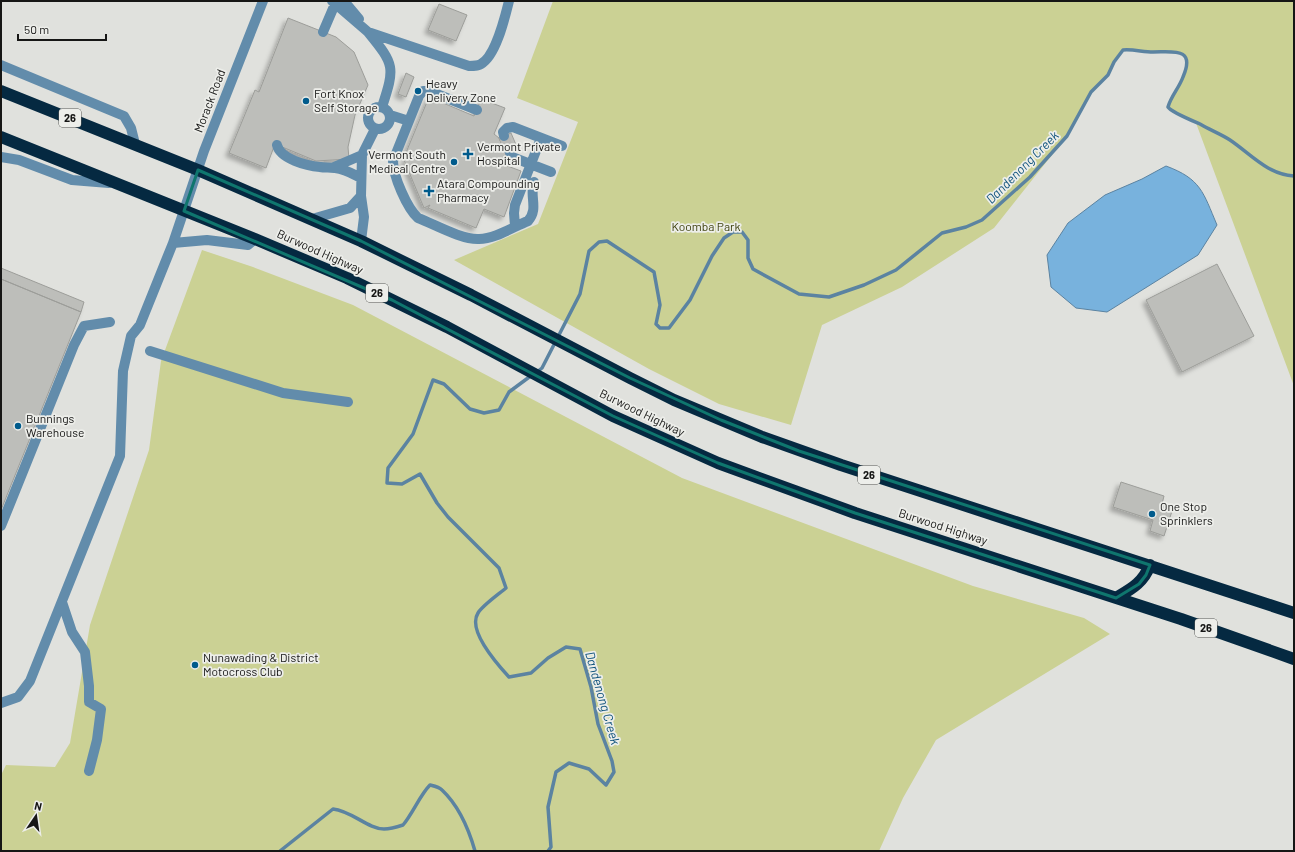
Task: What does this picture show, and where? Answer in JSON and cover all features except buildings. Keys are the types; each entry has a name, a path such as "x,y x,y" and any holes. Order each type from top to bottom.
{"highway":[{"name":"26","path":"1,91 198,170 361,241 674,400 799,451 1150,565 1294,614"},
{"name":"Burwood Highway","path":"1,137 255,239 392,300 496,353 613,416 649,433 758,479 855,513 1116,598 1294,659"},
{"path":"1116,598 1139,584 1146,575 1150,565"}],"street":[{"name":"Morack Road","path":"1,703 18,697 30,680 120,456 122,371 128,345 131,336 140,325 173,243 198,170 263,1"},
{"path":"368,32 469,66 480,66 488,60 496,43 509,1"},
{"path":"323,32 337,2 368,32 389,58 391,78 382,107"},
{"path":"1,65 124,116 131,128 135,144"},
{"path":"473,111 442,100 429,91 423,91 419,96 393,161 393,170 411,212 418,218 469,238 478,240 489,238 516,226 531,217 534,206 532,193 534,182"},
{"path":"382,107 390,115 409,121"},
{"path":"375,129 369,124 369,114 373,109 382,107"},
{"path":"386,126 389,123 390,115"},
{"path":"361,241 364,217 361,196 362,155 375,129 386,126 405,132"},
{"path":"504,136 503,132 507,128 513,127 562,146"},
{"path":"516,226 514,213 515,205 541,138"},
{"path":"277,145 281,153 300,162 318,167 334,167 350,172 361,178"},
{"path":"509,150 512,157 551,172"},
{"path":"334,167 362,155"},
{"path":"1,157 19,160 72,180 113,183"},
{"path":"312,219 350,208 361,196"},
{"path":"173,243 214,240 248,245 255,239"},
{"path":"1,526 74,345 84,326 110,322"},
{"path":"150,351 283,393 348,402"},
{"path":"62,602 72,632 85,652 90,686 89,702 101,709 97,740 89,771"}],"highlighted area":[{"path":"198,170 361,241 630,378 721,420 799,451 1150,565 1146,575 1139,584 1116,598 855,513 718,463 613,416 392,300 184,211"}],"green space":[{"name":"Koomba Park","path":"553,1 1294,1 1294,386 1196,123 1170,110 1168,107 1185,72 1187,58 1183,54 1166,50 1153,52 1123,50 1114,62 1108,75 1091,92 1067,136 994,228 902,287 822,325 791,425 719,404 649,369 454,260 538,224 578,122 517,98"},
{"path":"202,250 253,267 353,305 682,478 973,586 1084,618 1110,634 936,740 903,798 879,851 1,851 1,775 6,765 55,767 70,743 90,625 149,450 161,361"}],"water":[{"path":"1166,166 1187,176 1194,182 1204,195 1217,225 1198,255 1107,312 1076,308 1051,287 1047,255 1068,223 1105,195 1142,179"}],"waterway":[{"name":"Dandenong Creek","path":"537,372 542,368 580,294 589,251 599,242 607,241 654,272 660,305 656,324 660,328 669,328 690,300 712,256 724,238 733,232 742,232 748,240 748,258 753,269 799,294 829,297 864,285 896,270 942,233 966,227 982,220 1030,177 1067,136 1091,92 1108,75 1114,62 1123,50 1180,53 1187,60 1186,67 1168,107 1178,114 1227,138 1268,168 1276,172 1294,176"},
{"name":"Dandenong Creek","path":"532,375 509,392 499,410 484,413 470,409 444,384 433,380 413,434 388,468 387,483 402,484 420,474 437,503 448,517 499,568 506,588 480,610 476,620 480,638 485,647 509,677 531,673 548,658 566,647 580,649 591,687 598,724 612,761 614,772 606,785 589,769 569,763 556,772 548,807 551,847 548,851"},
{"name":"Dandenong Creek","path":"280,851 333,809 340,810 378,828 389,829 403,825 430,785 441,789 458,810 470,835 475,851"}],"tunnel":[{"path":"504,136 509,150"}],"place":[{"name":"Heavy Delivery Zone","path":"418,91"},
{"name":"Fort Knox Self Storage","path":"306,101"},
{"name":"Vermont Private Hospital","path":"468,154"},
{"name":"Vermont South Medical Centre","path":"454,162"},
{"name":"Atara Compounding Pharmacy","path":"429,191"},
{"name":"Bunnings Warehouse","path":"18,426"},
{"name":"One Stop Sprinklers","path":"1152,514"},
{"name":"Nunawading & District Motocross Club","path":"195,665"}]}
